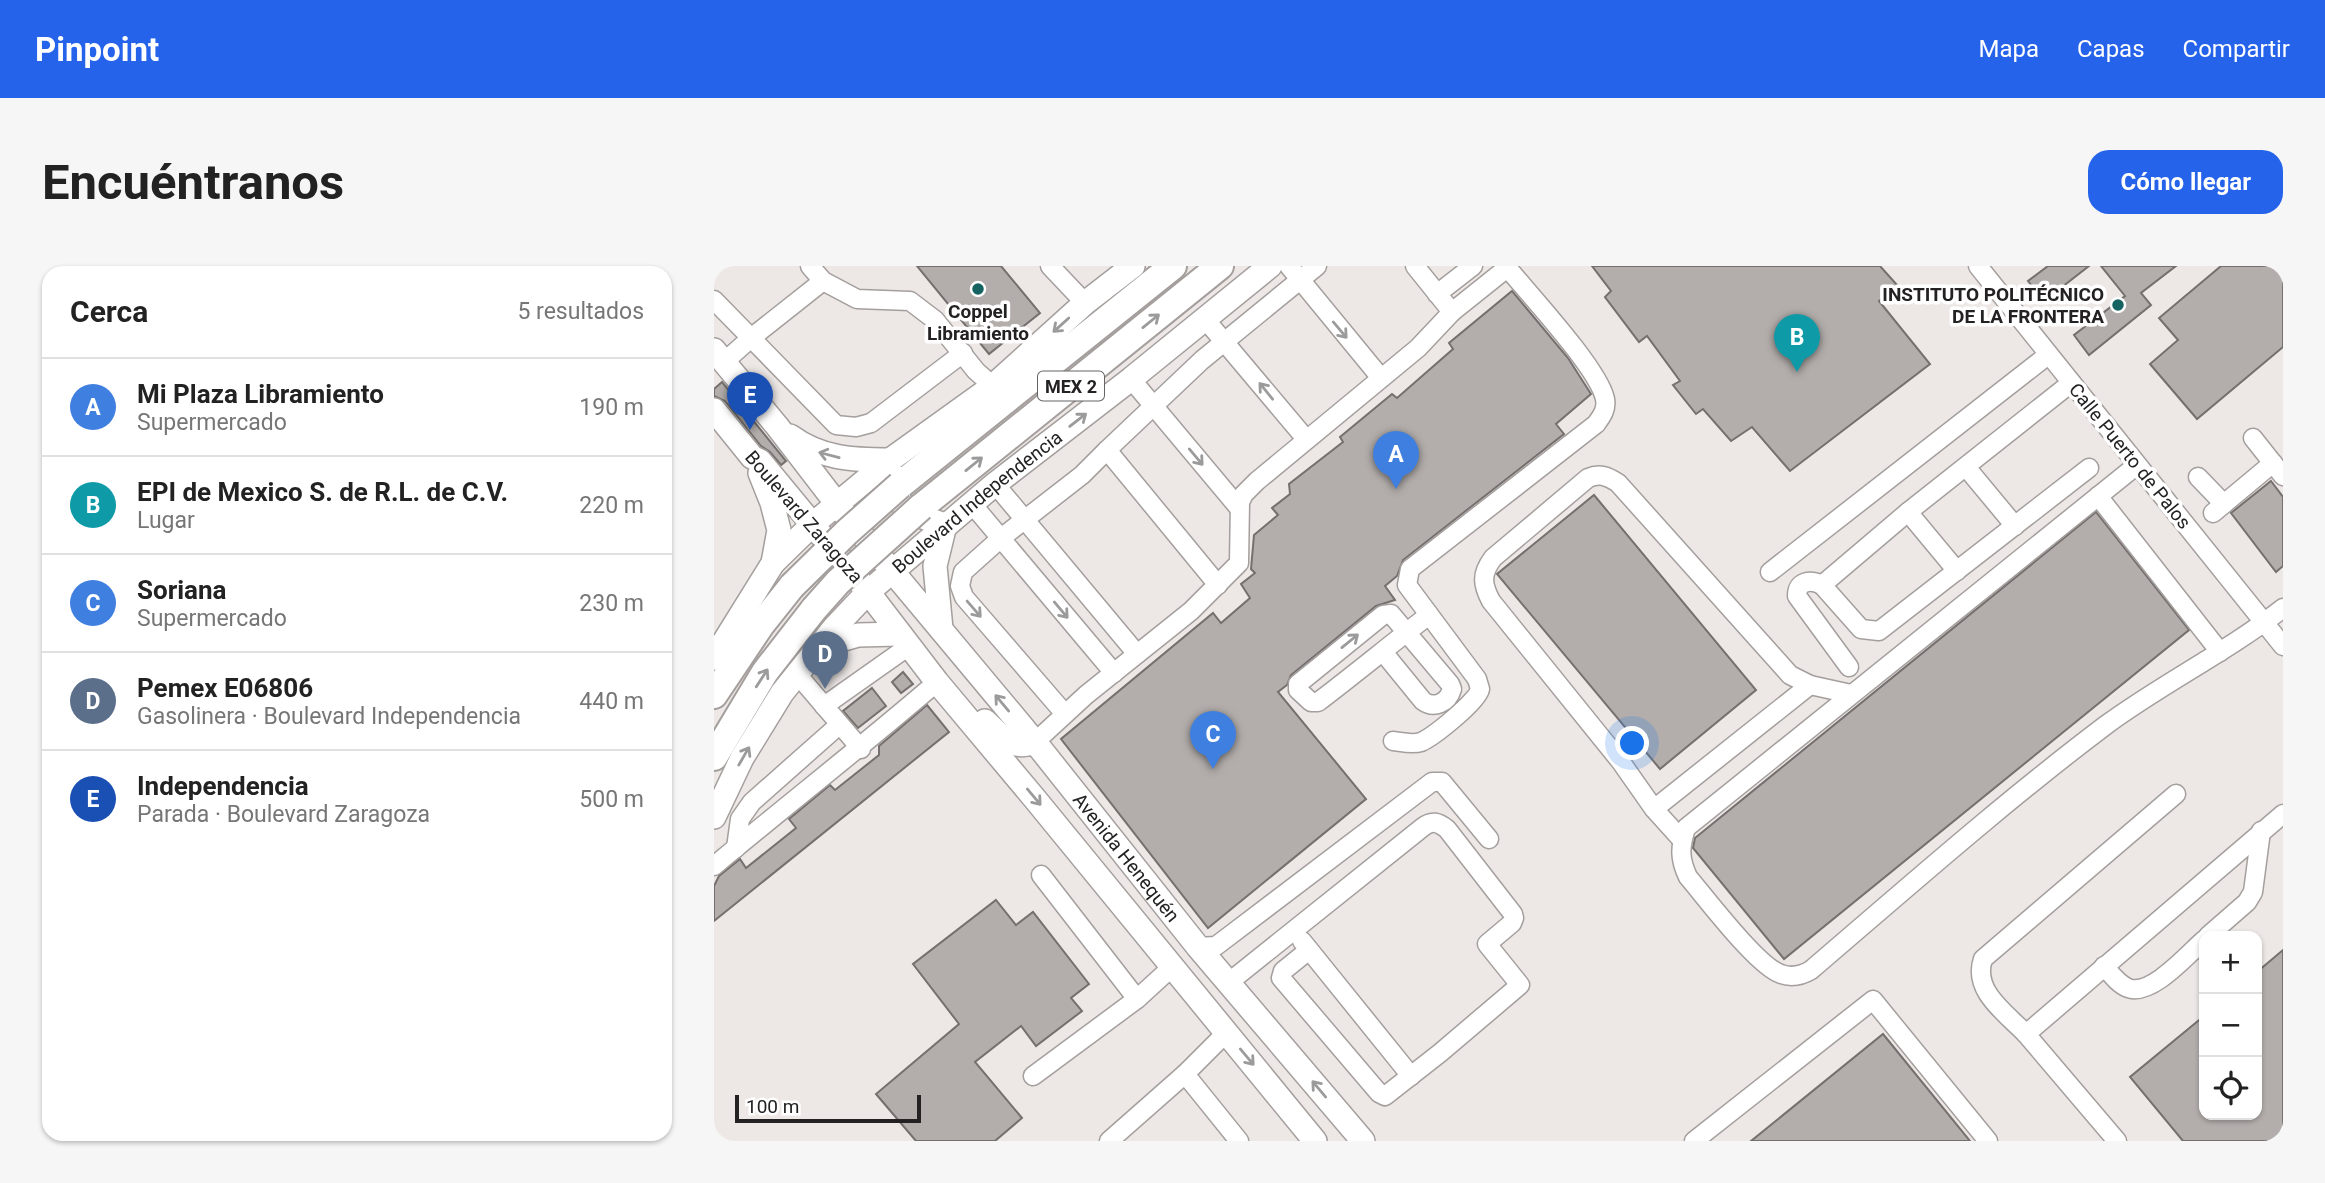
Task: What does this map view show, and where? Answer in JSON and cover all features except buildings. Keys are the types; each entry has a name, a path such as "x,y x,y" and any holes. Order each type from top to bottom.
{"highway":[{"name":"MEX 2","path":"714,695 761,625 792,586 847,532 900,485 1173,266"},
{"name":"MEX 2","path":"714,757 765,672 802,623 838,582 921,507 1220,266"}],"main road":[{"name":"MEX 2","path":"714,658 768,573 813,524 899,454 993,386 1085,303 1133,266"},
{"name":"Boulevard Independencia","path":"714,817 742,758 782,693 868,592 995,484 1131,379 1270,266"},
{"name":"Boulevard Zaragoza","path":"719,356 893,572"},
{"name":"Boulevard Zaragoza","path":"714,410 752,457 760,461 868,592"},
{"path":"777,425 802,444 821,454 839,458 899,454 893,485 896,498 905,508 921,517 946,525 935,566 941,629"},
{"path":"752,457 772,503 779,530 768,573 809,581 827,597 827,637 858,635 905,640"},
{"name":"Avenida Henequén","path":"893,572 1035,742 1198,947 1363,1141"},
{"name":"Avenida Henequén","path":"868,592 937,682 1315,1141"},
{"path":"937,682 956,665 971,666"},
{"path":"953,701 972,709 1012,744 1026,746 1035,742"},
{"path":"1172,967 1198,947"}],"street":[{"path":"810,266 823,281 857,299 910,301 935,320 976,371 993,386"},
{"path":"1050,266 1085,303"},
{"path":"1289,266 1381,378"},
{"path":"1065,714 964,597 960,586 963,572 1001,538 1082,475 1202,360 1317,266"},
{"path":"1415,266 1452,312"},
{"path":"1437,294 1473,266"},
{"name":"Calle Puerto de Palos","path":"1979,266 2283,646"},
{"path":"1035,742 1065,714 1191,611 1239,563 1239,508 1244,494 1306,439 1418,348 1452,312 1506,267 1593,372 1605,400 1604,413 1596,424 1410,569 1408,585 1477,679 1479,695 1424,741 1412,744 1393,741"},
{"path":"719,356 751,338 823,281"},
{"path":"714,300 836,425 851,428 871,423 963,353"},
{"path":"1205,319 1306,439"},
{"path":"1770,572 2048,355"},
{"path":"1131,379 1239,508"},
{"path":"1822,585 1908,512 2071,383"},
{"path":"2198,477 2218,509 2278,470 2253,438"},
{"path":"1107,450 1218,585"},
{"path":"2137,465 1686,828 1680,851 1688,877 1765,967 1790,977 1802,975 1822,961 1959,843 2105,726 2283,608"},
{"path":"1966,467 2015,526"},
{"path":"1849,667 1797,596 1798,588 1802,584 1814,582 1822,585 1861,629 1873,632 1884,628 2089,468"},
{"path":"1682,840 1654,809 1621,762 1491,601 1483,584 1483,575 1493,558 1588,478 1602,475 1618,482 1790,675 1810,685 1851,694"},
{"path":"995,484 1137,654"},
{"path":"2098,496 2220,652"},
{"path":"972,504 1114,673"},
{"path":"1908,512 1957,571"},
{"path":"1383,652 1429,705 1437,706 1450,695 1450,684 1407,633 1391,614 1383,615 1298,684 1298,692 1316,703 1383,652 1407,633 1429,615"},
{"path":"824,706 905,640"},
{"path":"797,674 860,749"},
{"path":"714,866 806,789 860,749 937,682"},
{"path":"1654,809 1810,685"},
{"path":"736,848 740,819 752,802 839,725"},
{"path":"1198,947 1216,946 1432,782 1442,782 1489,839"},
{"path":"2117,1141 1984,989 1979,975 1983,959 2176,794"},
{"path":"2026,1034 2283,814"},
{"path":"1228,983 1429,822 1440,823 1447,829 1513,914 1512,923 1488,944 1520,985 1387,1096 1382,1095 1285,985 1283,971 1309,950"},
{"path":"2214,931 2247,902 2253,892 2262,831"},
{"path":"1041,875 1137,999"},
{"path":"1293,930 1411,1076"},
{"path":"2104,966 2125,987 2133,990 2146,989 2199,944"},
{"path":"1033,1076 1137,999 1172,967"},
{"path":"1694,1141 1873,1000 1988,1141"},
{"path":"1109,1141 1227,1033"},
{"path":"1185,1074 1239,1141"}],"place":[{"name":"Coppel Libramiento","path":"978,289"},
{"name":"INSTITUTO POLITÉCNICO DE LA FRONTERA","path":"2118,305"},
{"name":"EPI de Mexico S. de R.L. de C.V.","path":"1797,372"},
{"name":"Independencia","path":"750,430"},
{"name":"Mi Plaza Libramiento","path":"1396,489"},
{"name":"Pemex E06806","path":"825,689"},
{"name":"Soriana","path":"1213,769"}]}
